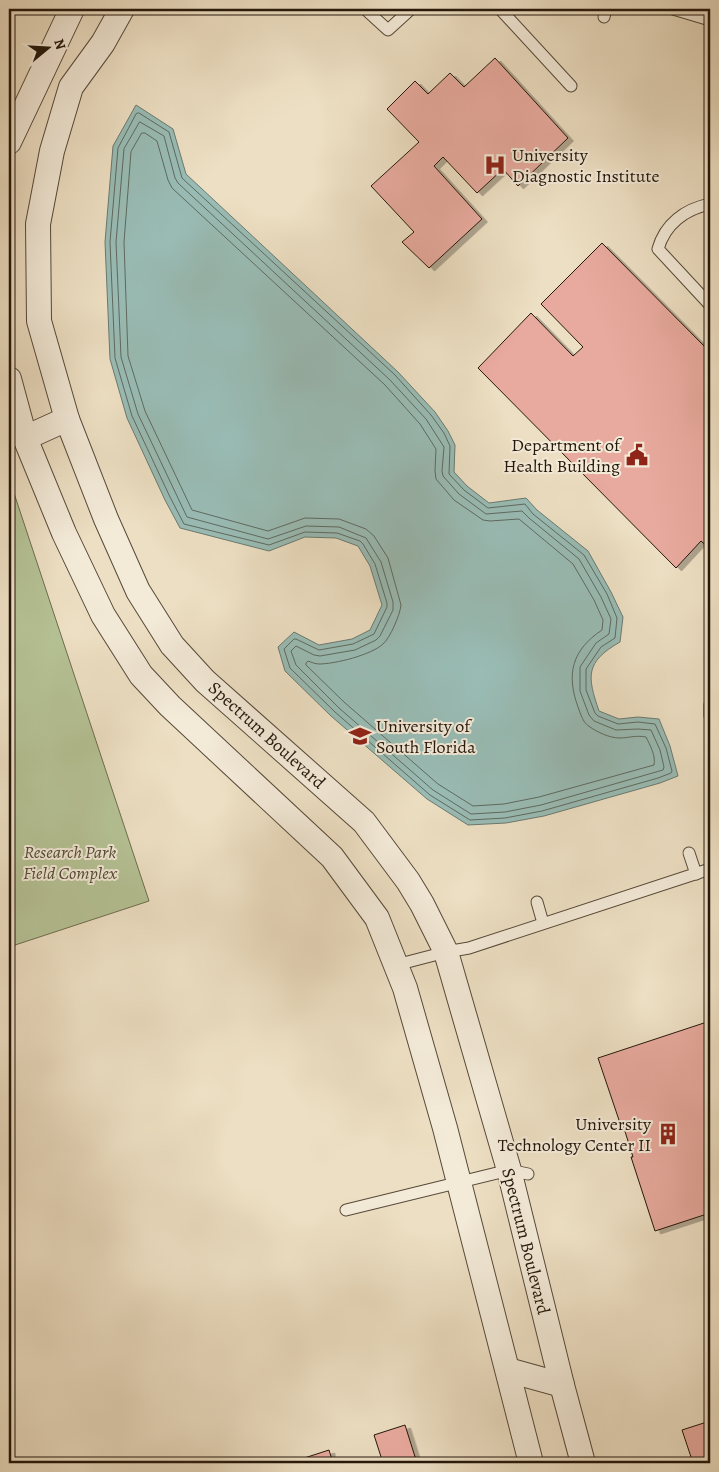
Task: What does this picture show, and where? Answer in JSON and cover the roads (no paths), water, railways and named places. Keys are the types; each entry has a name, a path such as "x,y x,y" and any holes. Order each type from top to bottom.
{"street":[{"path":"9,142 72,9"},
{"name":"Spectrum Boulevard","path":"122,9 103,43 71,87 52,150 38,224 39,321 67,419 106,519 138,590 172,646 205,680 364,822 408,881 446,952 518,1172 562,1385 583,1463"},
{"path":"9,379 25,438 64,533 102,615 141,675 170,706 332,858 376,918 405,988 445,1128 532,1463"},
{"path":"25,438 67,419"},
{"path":"508,1370 562,1385"}],"lane":[{"path":"365,9 388,30 411,9"},
{"path":"500,9 571,86"},
{"path":"673,9 710,20"},
{"path":"710,204 700,206 674,221 665,231 658,249 710,305"},
{"path":"710,705 710,716"},
{"path":"689,853 696,874"},
{"path":"396,965 469,948 710,869"},
{"path":"537,902 543,923"},
{"path":"346,1210 458,1183 518,1172"}],"water":[{"path":"136,105 173,129 186,174 398,372 435,412 455,445 454,472 467,486 489,503 526,498 537,510 588,551 623,617 620,642 600,656 592,671 592,688 599,711 619,719 638,717 659,719 670,746 678,776 660,783 544,816 506,823 468,825 427,799 331,716 285,671 278,647 294,632 319,645 352,639 370,630 382,605 370,566 358,546 336,538 305,537 269,551 180,528 165,500 127,418 110,359 105,242 113,146"}],"place":[{"name":"University Diagnostic Institute","path":"495,165"},
{"name":"Department of Health Building","path":"637,455"},
{"name":"University of South Florida","path":"360,736"},
{"name":"University Technology Center II","path":"668,1134"}],"park label":[{"name":"Research Park Field Complex","path":"70,862"}]}
